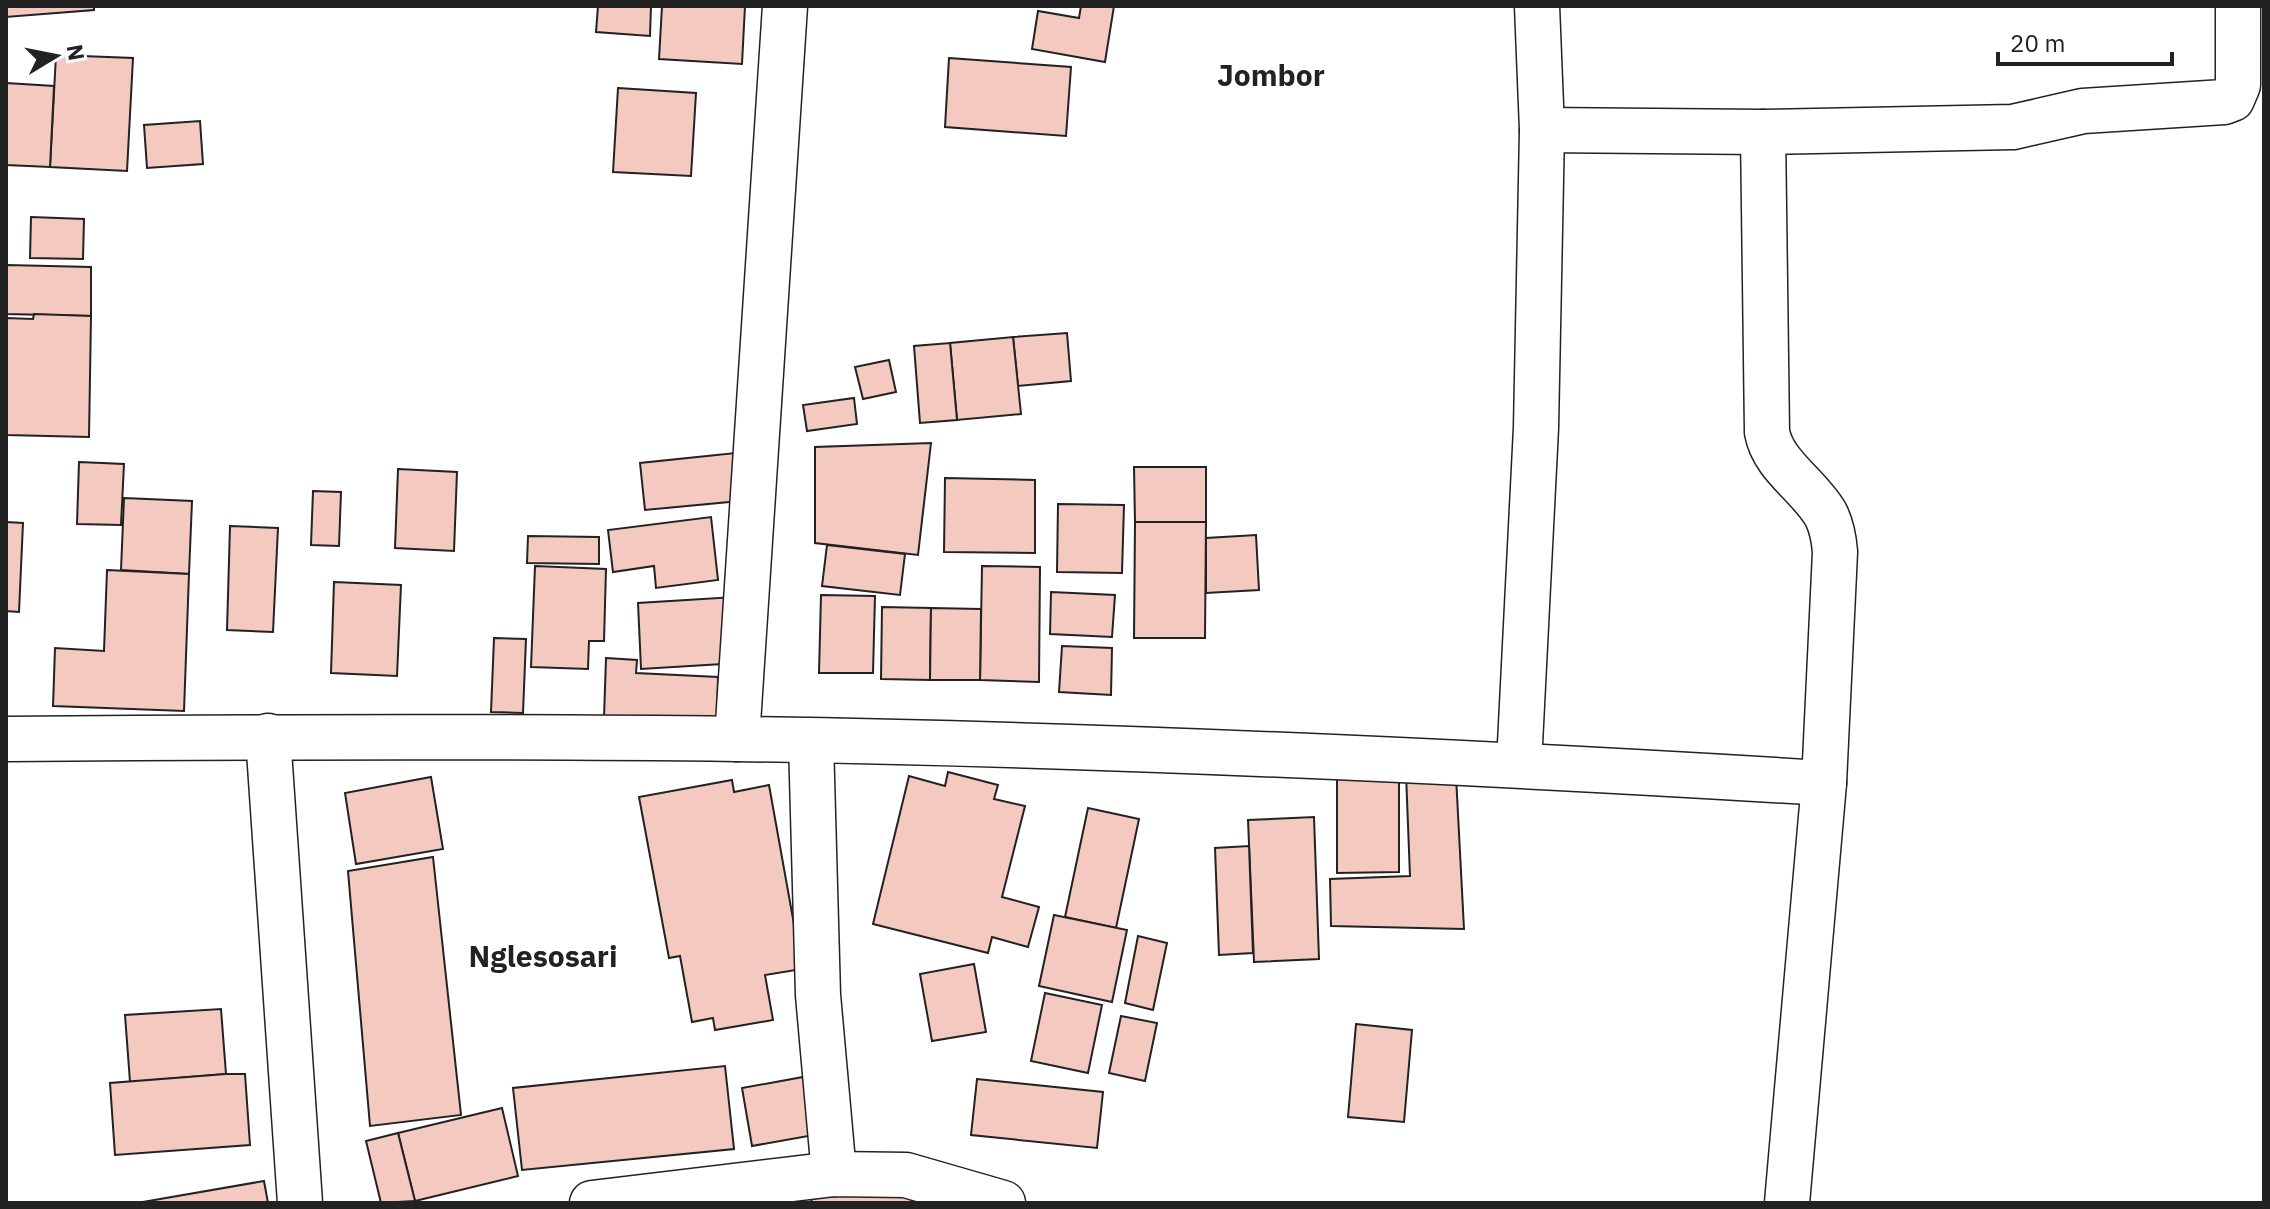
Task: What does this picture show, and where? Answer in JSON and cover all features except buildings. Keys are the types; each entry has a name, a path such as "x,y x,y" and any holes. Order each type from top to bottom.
{"street":[{"path":"737,739 785,6"},
{"path":"1519,764 1536,428 1542,130 1537,6"},
{"path":"1542,130 1763,132 2013,127 2083,111 2224,102 2232,99 2238,85 2238,6"},
{"path":"1763,132 1767,432 1773,451 1824,511 1830,524 1835,552 1824,783 1787,1203"},
{"path":"268,736 300,1203"},
{"path":"6,739 268,736 737,739 1095,748 1519,764 1824,783"},
{"path":"811,741 818,995 834,1174"},
{"path":"592,1203 834,1174 906,1175 979,1199"}],"district":[{"name":"Jombor","path":"1271,76"},
{"name":"Nglesosari","path":"543,957"}]}
